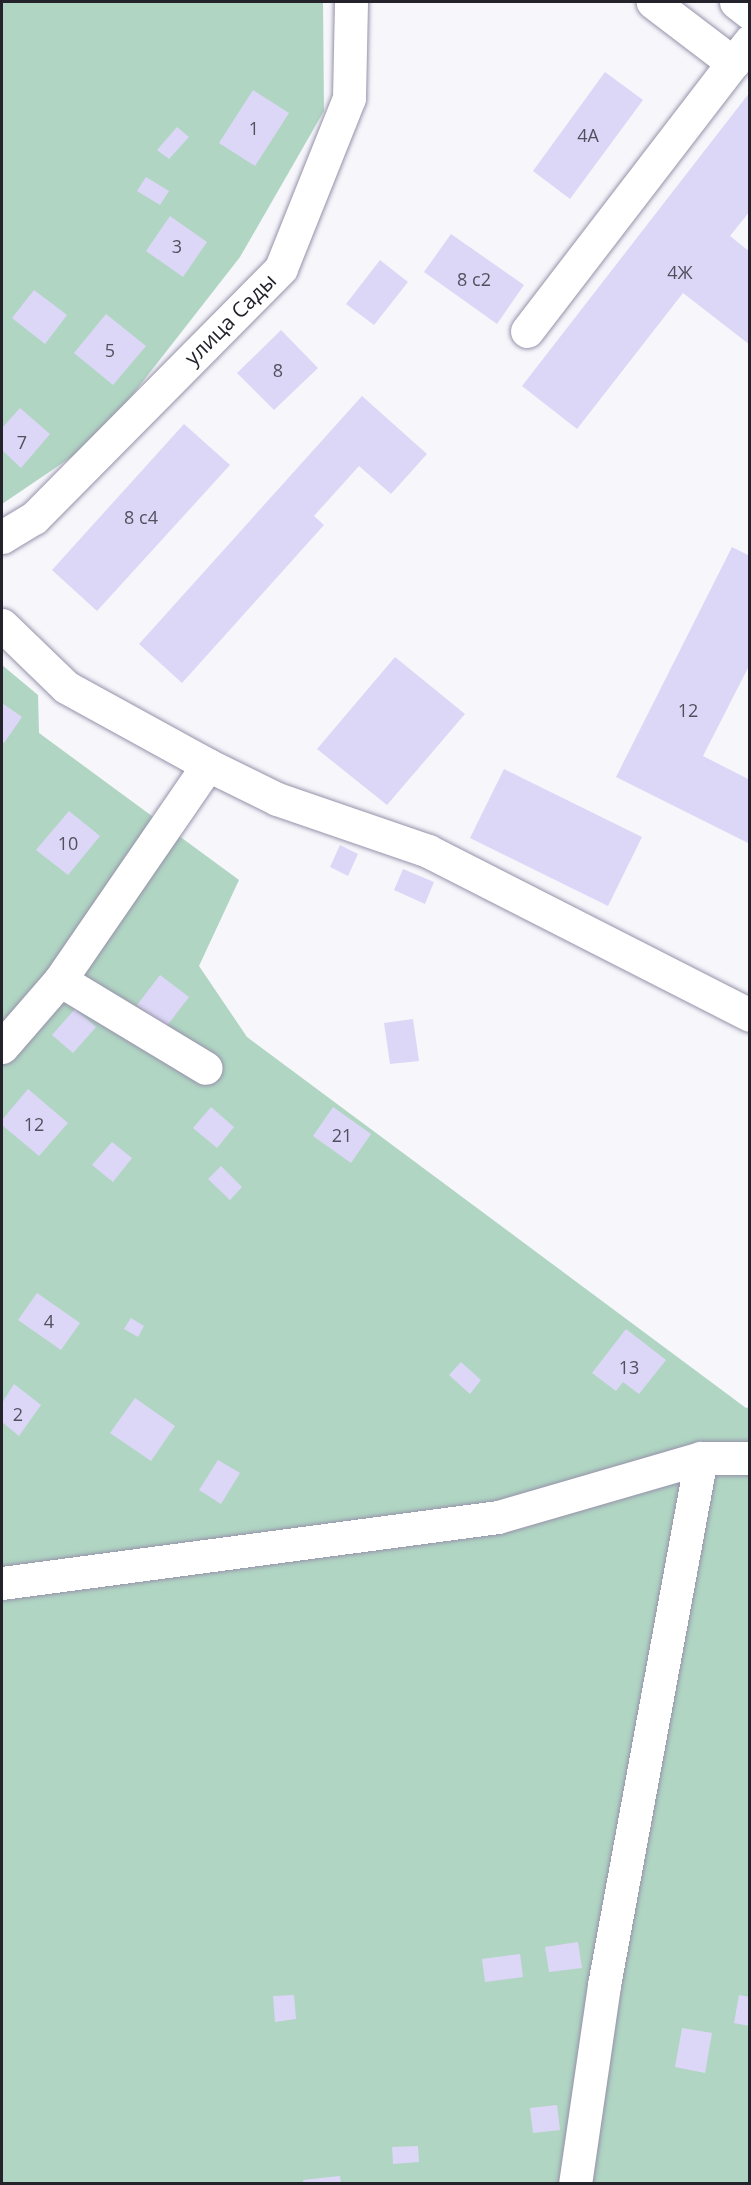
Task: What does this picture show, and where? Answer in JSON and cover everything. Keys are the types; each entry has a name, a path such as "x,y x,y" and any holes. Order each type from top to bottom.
{"street":[{"name":"улица Сады","path":"2,537 34,518 281,268 349,98 351,2"},
{"path":"527,331 741,52 653,2"},
{"path":"736,2 750,13"},
{"path":"2,625 66,687 208,765 277,799 428,851 750,1015"},
{"path":"2,1047 60,980 208,765"},
{"path":"60,980 206,1068"},
{"path":"2,1583 498,1517 701,1458 750,1458"},
{"path":"575,2184 604,1985 701,1458"}],"green space":[{"path":"2,2 323,2 324,111 240,257 98,439 2,504"},
{"path":"2,665 38,695 39,733 239,880 199,966 247,1037 746,1408 749,1407 749,2183 2,2183"}],"building":[{"path":"605,72 643,100 570,199 533,171"},
{"path":"253,90 289,113 255,166 219,143"},
{"path":"750,92 750,211 730,236 750,252 750,345 683,293 577,429 522,386"},
{"path":"177,127 189,137 169,159 157,150"},
{"path":"146,177 169,191 160,205 137,191"},
{"path":"170,216 207,242 183,277 146,251"},
{"path":"451,234 524,285 497,324 424,272"},
{"path":"380,260 408,282 374,325 346,304"},
{"path":"34,290 67,315 45,344 12,318"},
{"path":"106,314 146,346 113,385 74,353"},
{"path":"281,330 318,368 274,410 237,373"},
{"path":"362,396 427,454 391,494 359,466 314,516 324,525 182,683 139,644"},
{"path":"20,408 50,434 21,468 2,450 2,428"},
{"path":"184,424 230,465 97,611 52,570"},
{"path":"732,547 750,556 750,664 703,756 750,780 750,844 616,777"},
{"path":"395,657 465,714 387,805 317,749"},
{"path":"2,703 22,717 4,743 2,741"},
{"path":"504,769 642,837 608,906 470,838"},
{"path":"69,811 100,836 68,875 36,850"},
{"path":"340,845 358,854 348,876 330,867"},
{"path":"403,869 434,882 425,904 394,890"},
{"path":"160,975 189,997 166,1027 137,1005"},
{"path":"75,1009 96,1027 73,1053 52,1035"},
{"path":"413,1019 419,1061 390,1064 384,1023"},
{"path":"28,1089 68,1123 39,1156 2,1125 2,1120"},
{"path":"211,1107 234,1127 217,1148 193,1128"},
{"path":"333,1107 371,1134 351,1163 313,1136"},
{"path":"112,1142 132,1158 113,1182 92,1165"},
{"path":"221,1166 242,1187 230,1200 208,1179"},
{"path":"37,1293 80,1323 61,1350 18,1320"},
{"path":"131,1318 144,1326 138,1337 124,1329"},
{"path":"626,1329 666,1360 639,1394 623,1382 616,1391 592,1373"},
{"path":"461,1362 481,1380 470,1394 449,1375"},
{"path":"14,1384 41,1405 19,1436 2,1422 2,1403"},
{"path":"135,1398 175,1426 151,1461 110,1433"},
{"path":"218,1460 240,1473 221,1504 199,1490"},
{"path":"578,1942 582,1968 549,1972 545,1947"},
{"path":"520,1954 523,1977 485,1982 482,1959"},
{"path":"294,1995 296,2019 275,2022 273,1996"},
{"path":"739,1995 750,1997 750,2026 734,2023"},
{"path":"682,2028 712,2033 705,2073 675,2067"},
{"path":"557,2105 560,2130 533,2133 530,2108"},
{"path":"418,2146 419,2162 393,2164 392,2147"},
{"path":"340,2176 341,2184 304,2184 303,2180"}]}
